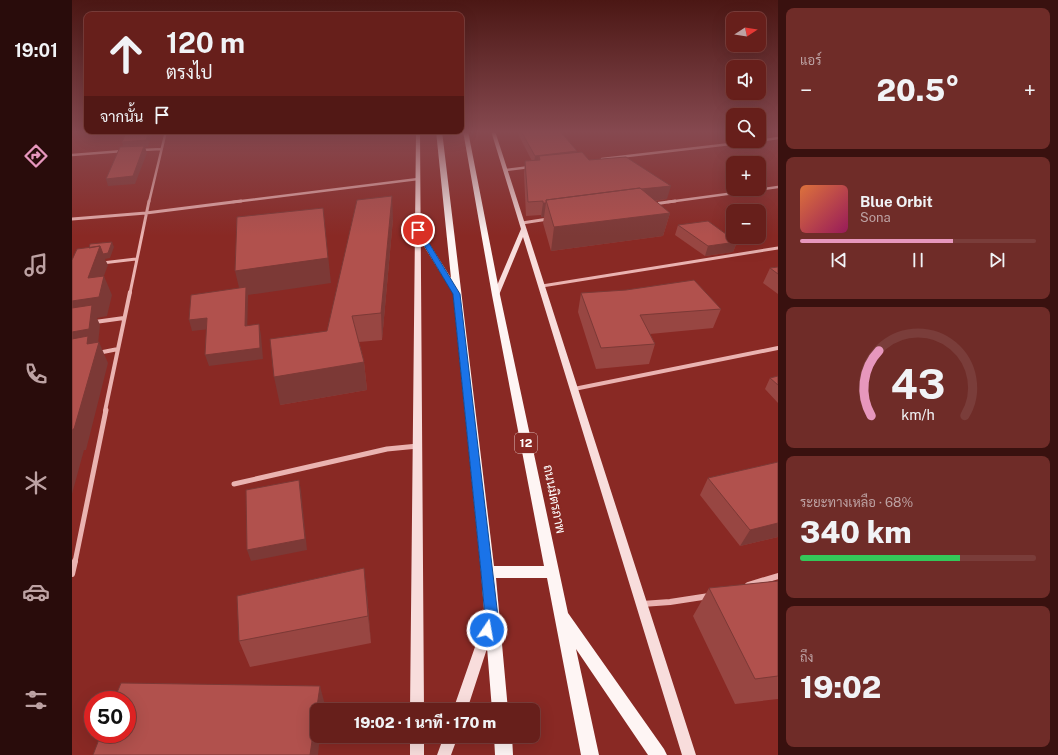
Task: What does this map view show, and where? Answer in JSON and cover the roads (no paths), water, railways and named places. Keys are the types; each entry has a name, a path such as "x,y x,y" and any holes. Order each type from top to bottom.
{"main road":[{"path":"417,703 418,166"},
{"path":"443,166 488,572 499,703"},
{"name":"ถนนมิตรภาพ","path":"472,166 496,295 590,755"},
{"path":"505,166 689,755"},
{"path":"496,295 523,226"},
{"path":"418,230 457,294"},
{"path":"488,572 552,572"},
{"path":"562,615 658,755"},
{"path":"462,703 492,617"},
{"path":"417,743 417,755"},
{"path":"444,755 448,743"},
{"path":"503,743 504,755"}],"street":[{"path":"72,574 136,260 157,166"},
{"path":"506,170 535,166"},
{"path":"72,219 146,213 418,180"},
{"path":"646,205 778,187"},
{"path":"523,226 553,218"},
{"path":"542,286 778,248"},
{"path":"94,263 136,260"},
{"path":"87,323 124,318"},
{"path":"574,389 778,348"},
{"path":"95,353 118,349"},
{"path":"234,484 387,449 418,446"},
{"path":"744,587 778,576"},
{"path":"642,604 670,602 716,594"}]}
